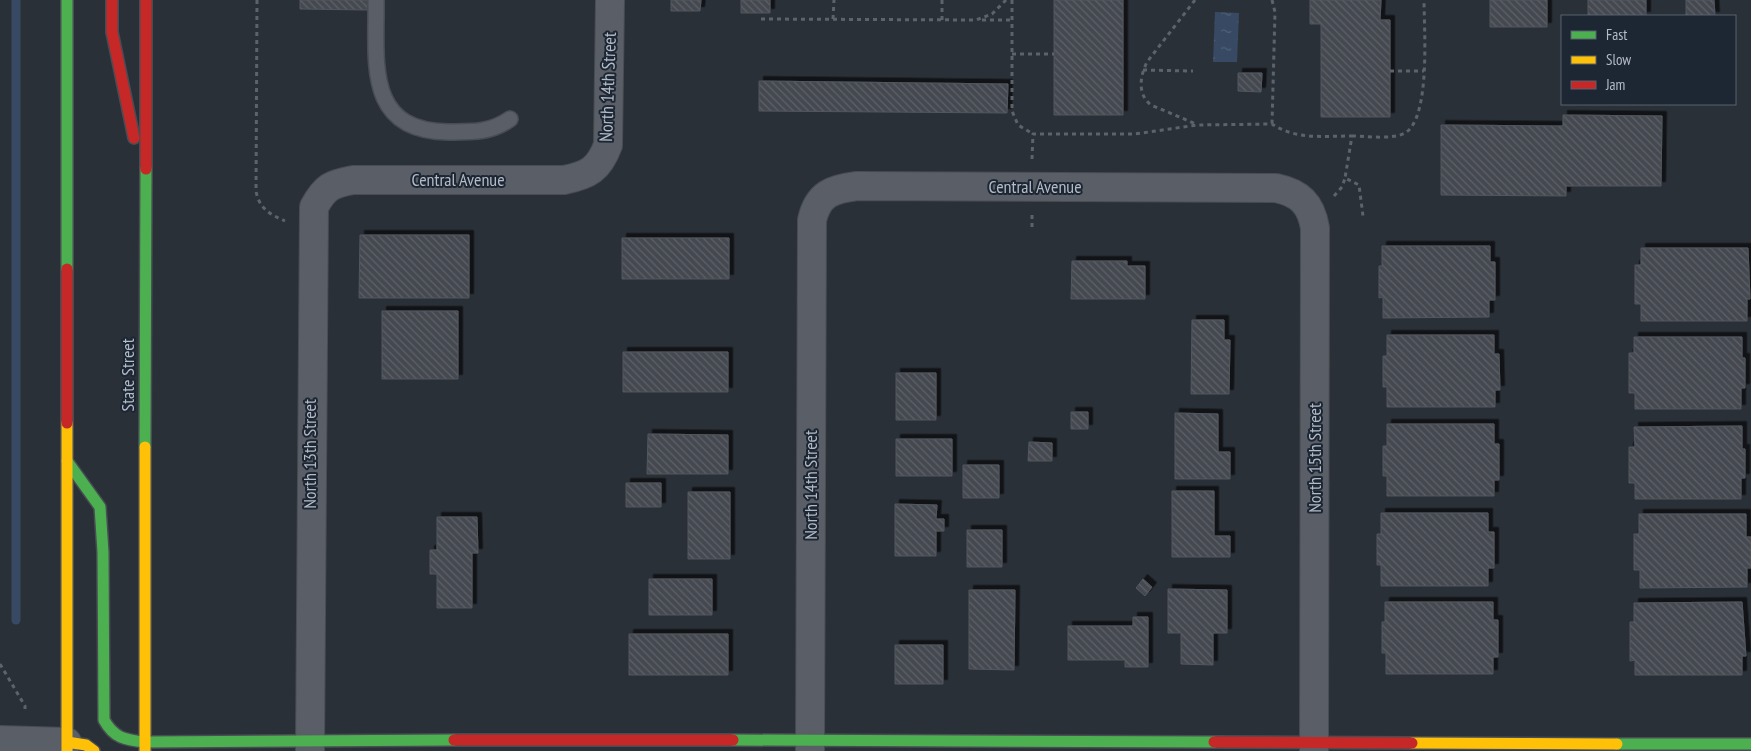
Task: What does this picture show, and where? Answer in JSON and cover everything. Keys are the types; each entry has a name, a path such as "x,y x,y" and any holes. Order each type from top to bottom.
{"main road":[{"path":"67,0 67,746 86,745 94,751"},
{"path":"112,0 112,32 146,194"},
{"name":"State Street","path":"145,746 146,0"},
{"path":"67,460 100,507 103,552 104,720 110,732 119,739 145,746 1751,744"}],"street":[{"name":"North 14th Street","path":"564,180 578,177 592,170 602,160 608,145 610,0"},
{"name":"Central Avenue","path":"353,180 564,180"},
{"name":"North 13th Street","path":"310,745 312,221 314,207 322,192 335,183 353,180"},
{"name":"Central Avenue","path":"812,220 816,206 826,194 841,188 857,186 1276,188"},
{"name":"North 15th Street","path":"1276,188 1290,190 1300,196 1313,216 1315,228 1314,746"},
{"name":"North 14th Street","path":"810,746 812,220"},
{"path":"12,741 67,746"}],"lane":[{"path":"376,0 378,83 387,105 396,117 419,129 433,132 478,132 491,130 510,119"}],"path":[{"path":"257,0 256,190 258,202 265,210 285,221"},
{"path":"834,0 834,19"},
{"path":"942,0 942,20"},
{"path":"976,20 992,14 1006,0"},
{"path":"1012,0 1014,119 1024,130 1033,134 1135,134 1197,124 1272,124 1282,130 1302,136 1399,136 1413,126 1420,106 1424,71 1424,0"},
{"path":"1195,0 1144,70 1141,86 1145,100 1162,110 1197,124"},
{"path":"1272,0 1275,12 1272,124"},
{"path":"761,19 1012,20"},
{"path":"1012,54 1054,54"},
{"path":"1144,70 1194,70"},
{"path":"1390,70 1424,71"},
{"path":"1032,227 1033,134"},
{"path":"1352,136 1345,178 1359,185 1362,216"},
{"path":"0,664 25,706 12,741"}],"water":[{"path":"1215,12 1239,13 1237,62 1213,62"}],"building":[{"path":"300,0 368,0 367,10 300,9"},
{"path":"671,0 701,0 700,11 671,11"},
{"path":"741,0 770,0 770,13 741,13"},
{"path":"1054,0 1123,0 1123,115 1054,115"},
{"path":"1310,0 1381,0 1380,20 1390,20 1390,117 1321,117 1321,24 1310,24"},
{"path":"1490,0 1547,0 1547,27 1490,27"},
{"path":"1588,0 1646,0 1646,15 1588,15"},
{"path":"1686,0 1714,0 1715,15 1686,15"},
{"path":"1238,73 1262,73 1261,92 1238,91"},
{"path":"759,81 1008,84 1007,113 759,111"},
{"path":"1563,115 1662,116 1661,186 1566,186 1566,196 1441,195 1441,125 1563,126"},
{"path":"360,235 469,235 469,298 359,298"},
{"path":"622,238 729,238 729,279 622,279"},
{"path":"1382,246 1490,246 1490,262 1495,262 1495,300 1489,300 1489,317 1383,318 1383,297 1379,298 1379,266 1382,266"},
{"path":"1641,248 1748,248 1750,299 1747,299 1747,321 1641,321 1641,304 1635,304 1635,265 1641,265"},
{"path":"1072,261 1127,261 1127,266 1145,266 1145,299 1071,299"},
{"path":"382,311 458,311 458,379 382,379"},
{"path":"1192,320 1224,320 1224,340 1230,340 1229,394 1191,394"},
{"path":"1387,335 1494,335 1494,354 1499,354 1500,390 1495,390 1495,407 1387,407 1387,387 1383,387 1383,356 1387,356"},
{"path":"1634,337 1742,337 1742,358 1745,358 1745,388 1741,388 1741,409 1635,409 1635,393 1629,393 1629,353 1634,353"},
{"path":"623,352 728,352 728,392 623,392"},
{"path":"896,373 936,373 936,420 896,420"},
{"path":"1071,412 1088,412 1088,429 1071,429"},
{"path":"1175,413 1218,414 1218,452 1230,452 1230,479 1175,479"},
{"path":"1387,424 1494,424 1494,444 1499,444 1499,480 1494,480 1494,496 1387,496 1387,476 1383,476 1383,446 1387,446"},
{"path":"1742,426 1742,449 1745,449 1745,478 1741,478 1741,499 1635,499 1635,483 1629,483 1629,447 1635,447 1634,427"},
{"path":"648,434 728,435 728,474 647,474"},
{"path":"896,439 952,439 952,476 896,476"},
{"path":"1029,442 1052,443 1052,461 1028,461"},
{"path":"963,465 999,465 999,498 963,498"},
{"path":"626,483 661,483 661,507 626,507"},
{"path":"1172,491 1214,491 1214,536 1230,536 1230,557 1172,557"},
{"path":"688,492 730,492 730,559 688,559"},
{"path":"895,504 937,505 936,519 944,519 944,531 936,531 936,556 895,556"},
{"path":"1381,513 1488,513 1488,532 1494,532 1494,568 1488,568 1488,586 1381,586 1381,565 1377,565 1377,534 1381,534"},
{"path":"1639,514 1746,514 1746,537 1751,537 1751,568 1747,568 1747,587 1640,588 1640,570 1634,570 1634,534 1639,534"},
{"path":"437,517 477,517 478,553 472,553 472,608 437,608 437,574 430,574 430,550 437,550"},
{"path":"967,530 1002,530 1002,567 967,567"},
{"path":"649,579 712,579 712,615 649,615"},
{"path":"1143,579 1152,587 1145,596 1136,588"},
{"path":"1168,589 1227,590 1227,633 1213,633 1213,665 1181,664 1181,633 1168,633"},
{"path":"969,590 1015,590 1014,670 969,669"},
{"path":"1385,602 1493,602 1493,620 1498,620 1498,657 1493,657 1493,674 1386,674 1386,653 1382,653 1382,622 1385,622"},
{"path":"1742,602 1746,656 1742,656 1742,675 1635,675 1635,660 1630,661 1630,622 1634,622 1634,603"},
{"path":"1133,617 1148,617 1148,667 1125,667 1125,660 1068,660 1068,626 1133,626"},
{"path":"629,634 728,634 728,675 629,675"},
{"path":"895,645 943,645 943,684 895,684"}],"waterway":[{"path":"16,0 16,620"}],"traffic: fast":[{"path":"67,0 67,269"},
{"path":"145,447 146,169"},
{"path":"67,461 100,507 103,552 104,720 112,731 121,737 145,742"},
{"path":"145,742 454,740"},
{"path":"733,740 1214,742"},
{"path":"1617,744 1751,744"}],"traffic: slow":[{"path":"67,423 67,751"},
{"path":"145,447 145,751"},
{"path":"67,742 86,745 94,751"},
{"path":"1412,743 1617,744"}],"traffic: jam":[{"path":"112,0 112,32 134,138"},
{"path":"146,0 146,169"},
{"path":"67,269 67,423"},
{"path":"454,740 733,740"},
{"path":"1214,742 1412,743"}]}
